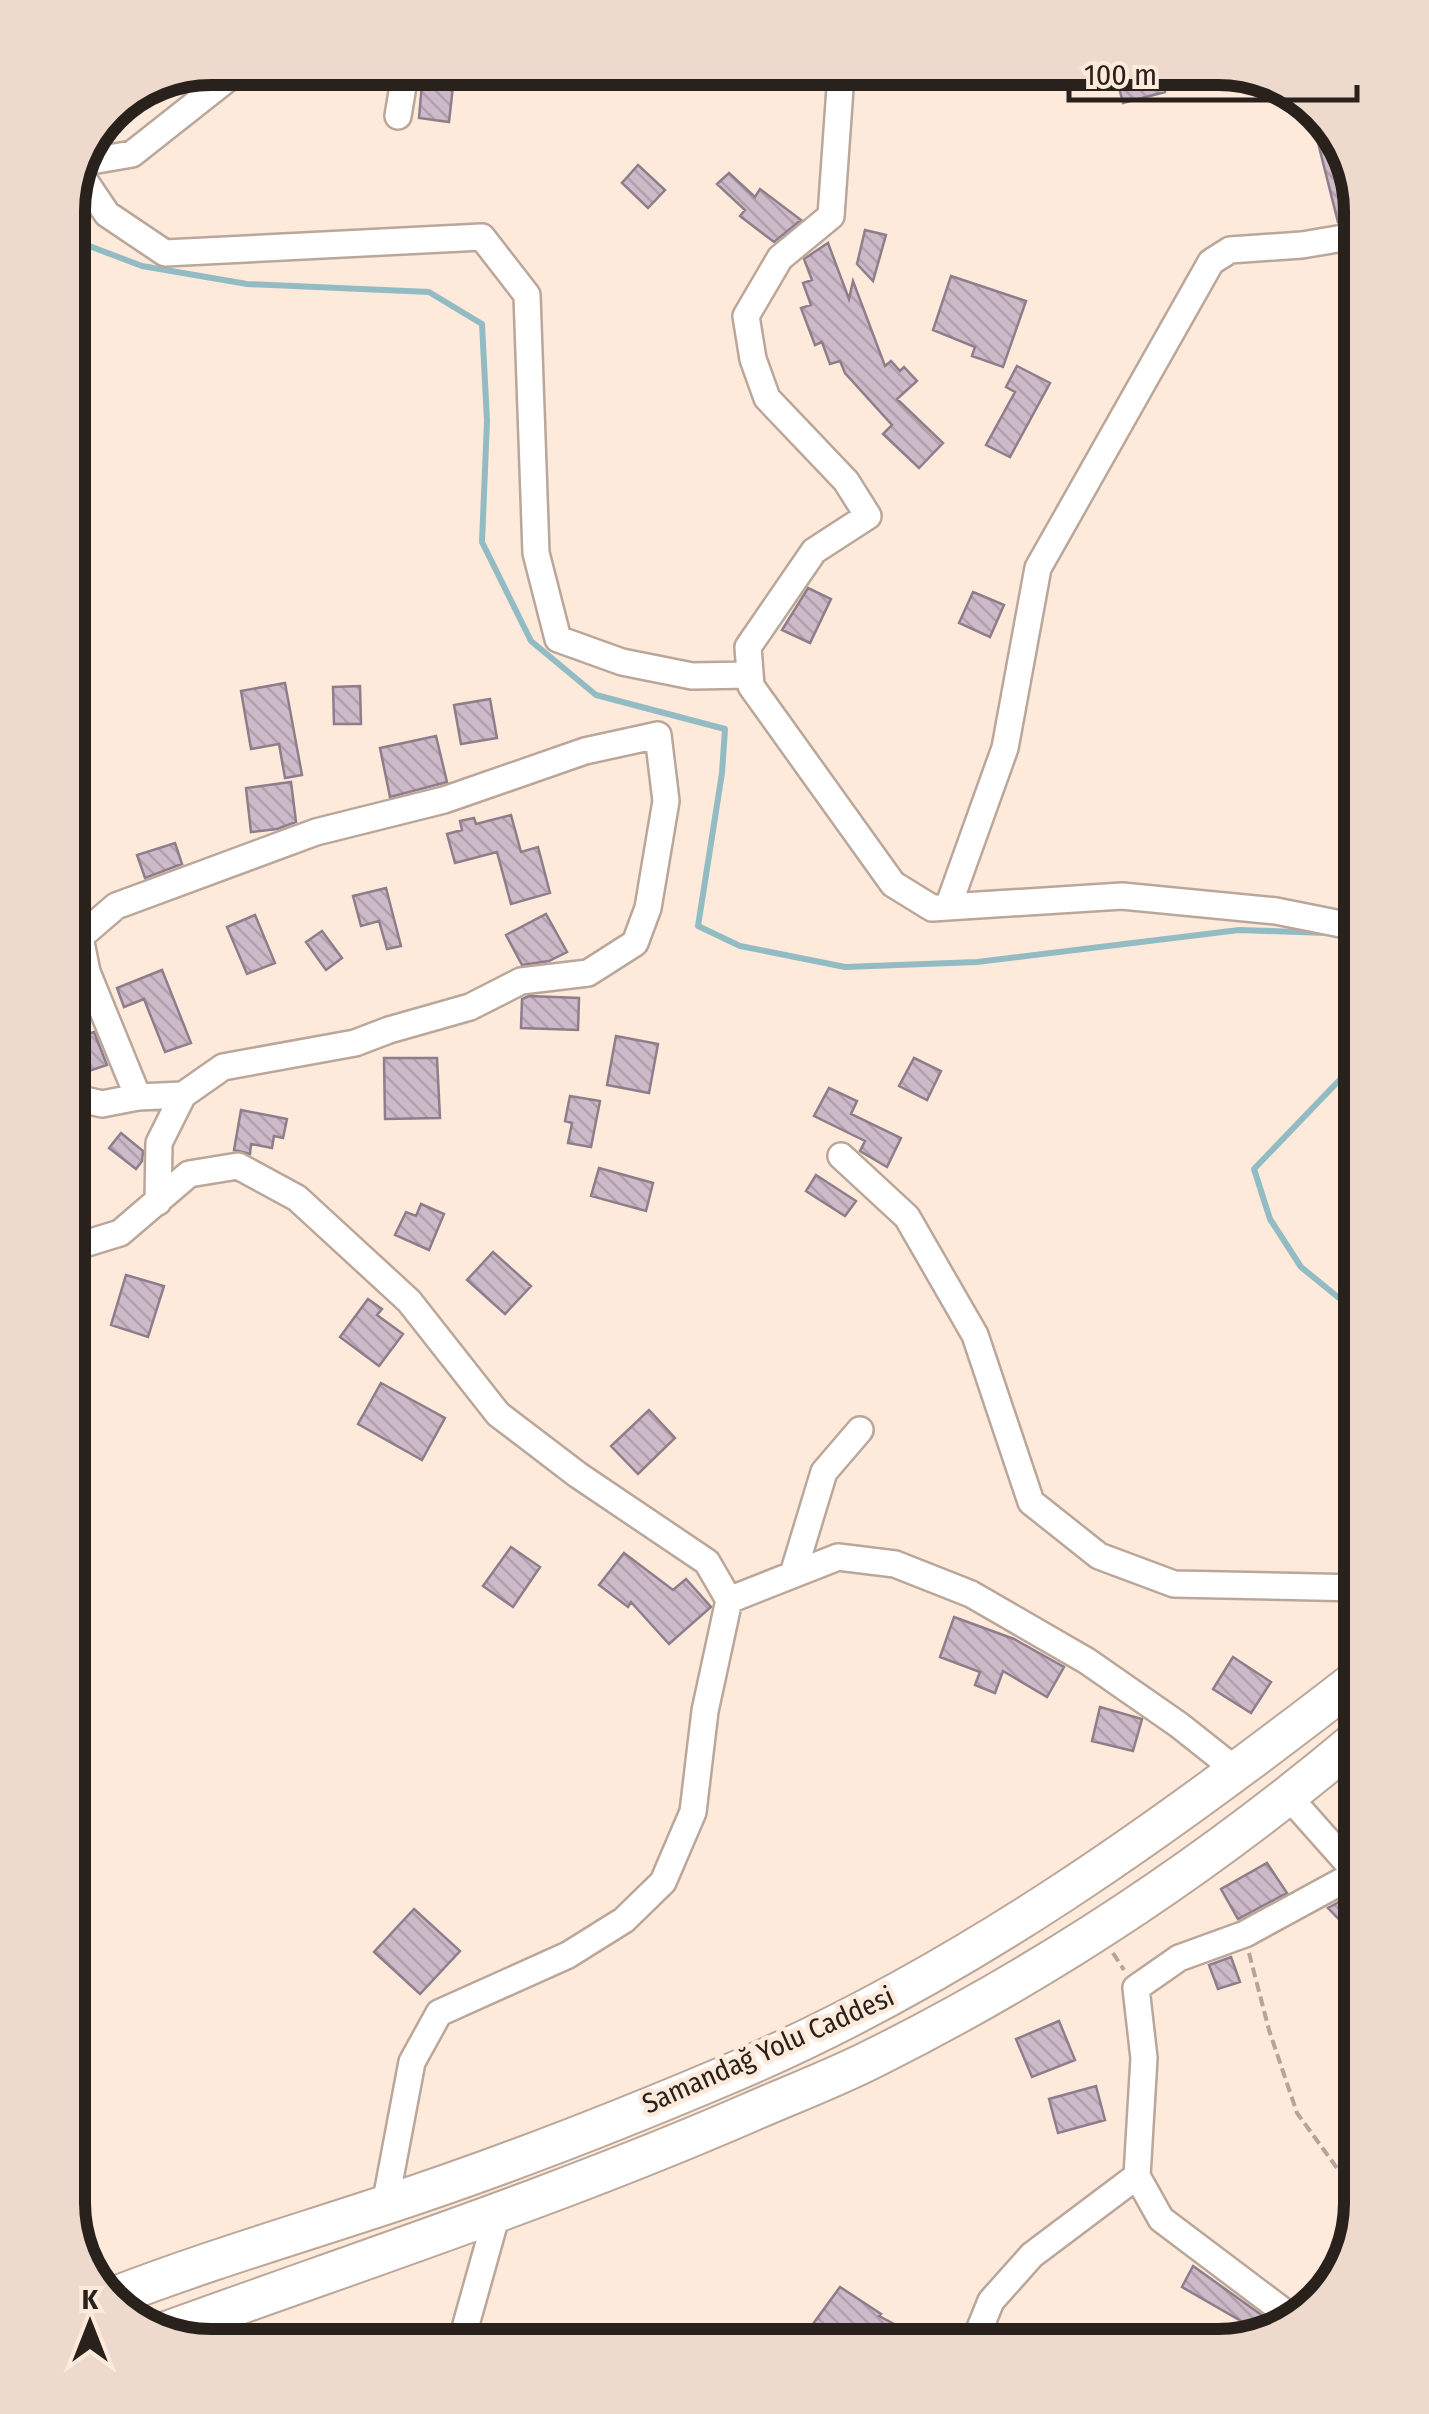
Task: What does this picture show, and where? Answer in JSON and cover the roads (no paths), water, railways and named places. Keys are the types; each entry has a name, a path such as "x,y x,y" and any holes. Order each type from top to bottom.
{"highway":[{"name":"Samandağ Yolu Caddesi","path":"140,2287 210,2260 385,2205 738,2070 910,1987 1120,1854 1344,1690"},
{"name":"Samandağ Yolu Caddesi","path":"181,2325 498,2214 690,2138 875,2058 1100,1932 1288,1797 1344,1751"}],"street":[{"path":"96,160 132,154 219,85"},
{"path":"398,116 403,85"},
{"path":"840,85 831,216 780,258 746,316 752,359 767,398 846,481 868,516 814,550 748,647 751,686 893,884 932,908 1122,896 1276,911 1344,924"},
{"path":"88,186 107,214 165,253 482,237 527,294 536,553 558,640 622,662 692,676 750,675"},
{"path":"948,906 1005,748 1038,568 1211,262 1230,250 1344,239"},
{"path":"85,934 116,906 316,832 444,800 585,751 658,735 666,800 648,908 634,944 588,973 521,980 470,1007 355,1043 224,1067 183,1095 159,1143 158,1202"},
{"path":"85,959 138,1097"},
{"path":"85,1100 102,1104 183,1095"},
{"path":"841,1156 906,1217 975,1335 1031,1502 1099,1556 1174,1584 1344,1588"},
{"path":"85,1243 120,1234 190,1174 238,1166 297,1198 409,1301 498,1414 578,1476 708,1562 728,1600 705,1710 693,1812 664,1882 624,1920 568,1955 439,2013 412,2062 385,2205"},
{"path":"794,1574 824,1472 860,1430"},
{"path":"728,1600 838,1557 895,1564 971,1594 1088,1661 1237,1771"},
{"path":"1288,1797 1344,1859"},
{"path":"1283,2311 1160,2219 1137,2176 1144,2058 1136,1988 1179,1958 1244,1934 1344,1884"},
{"path":"980,2329 991,2301 1032,2255 1137,2176"},
{"path":"465,2329 498,2214"}],"waterway":[{"path":"85,244 142,266 247,284 429,292 482,324 487,421 482,542 531,641 596,695 725,729 722,773 698,926 740,946 845,967 977,962 1239,930 1327,933"},
{"path":"1344,1075 1254,1169 1270,1219 1301,1267 1344,1302"}]}
